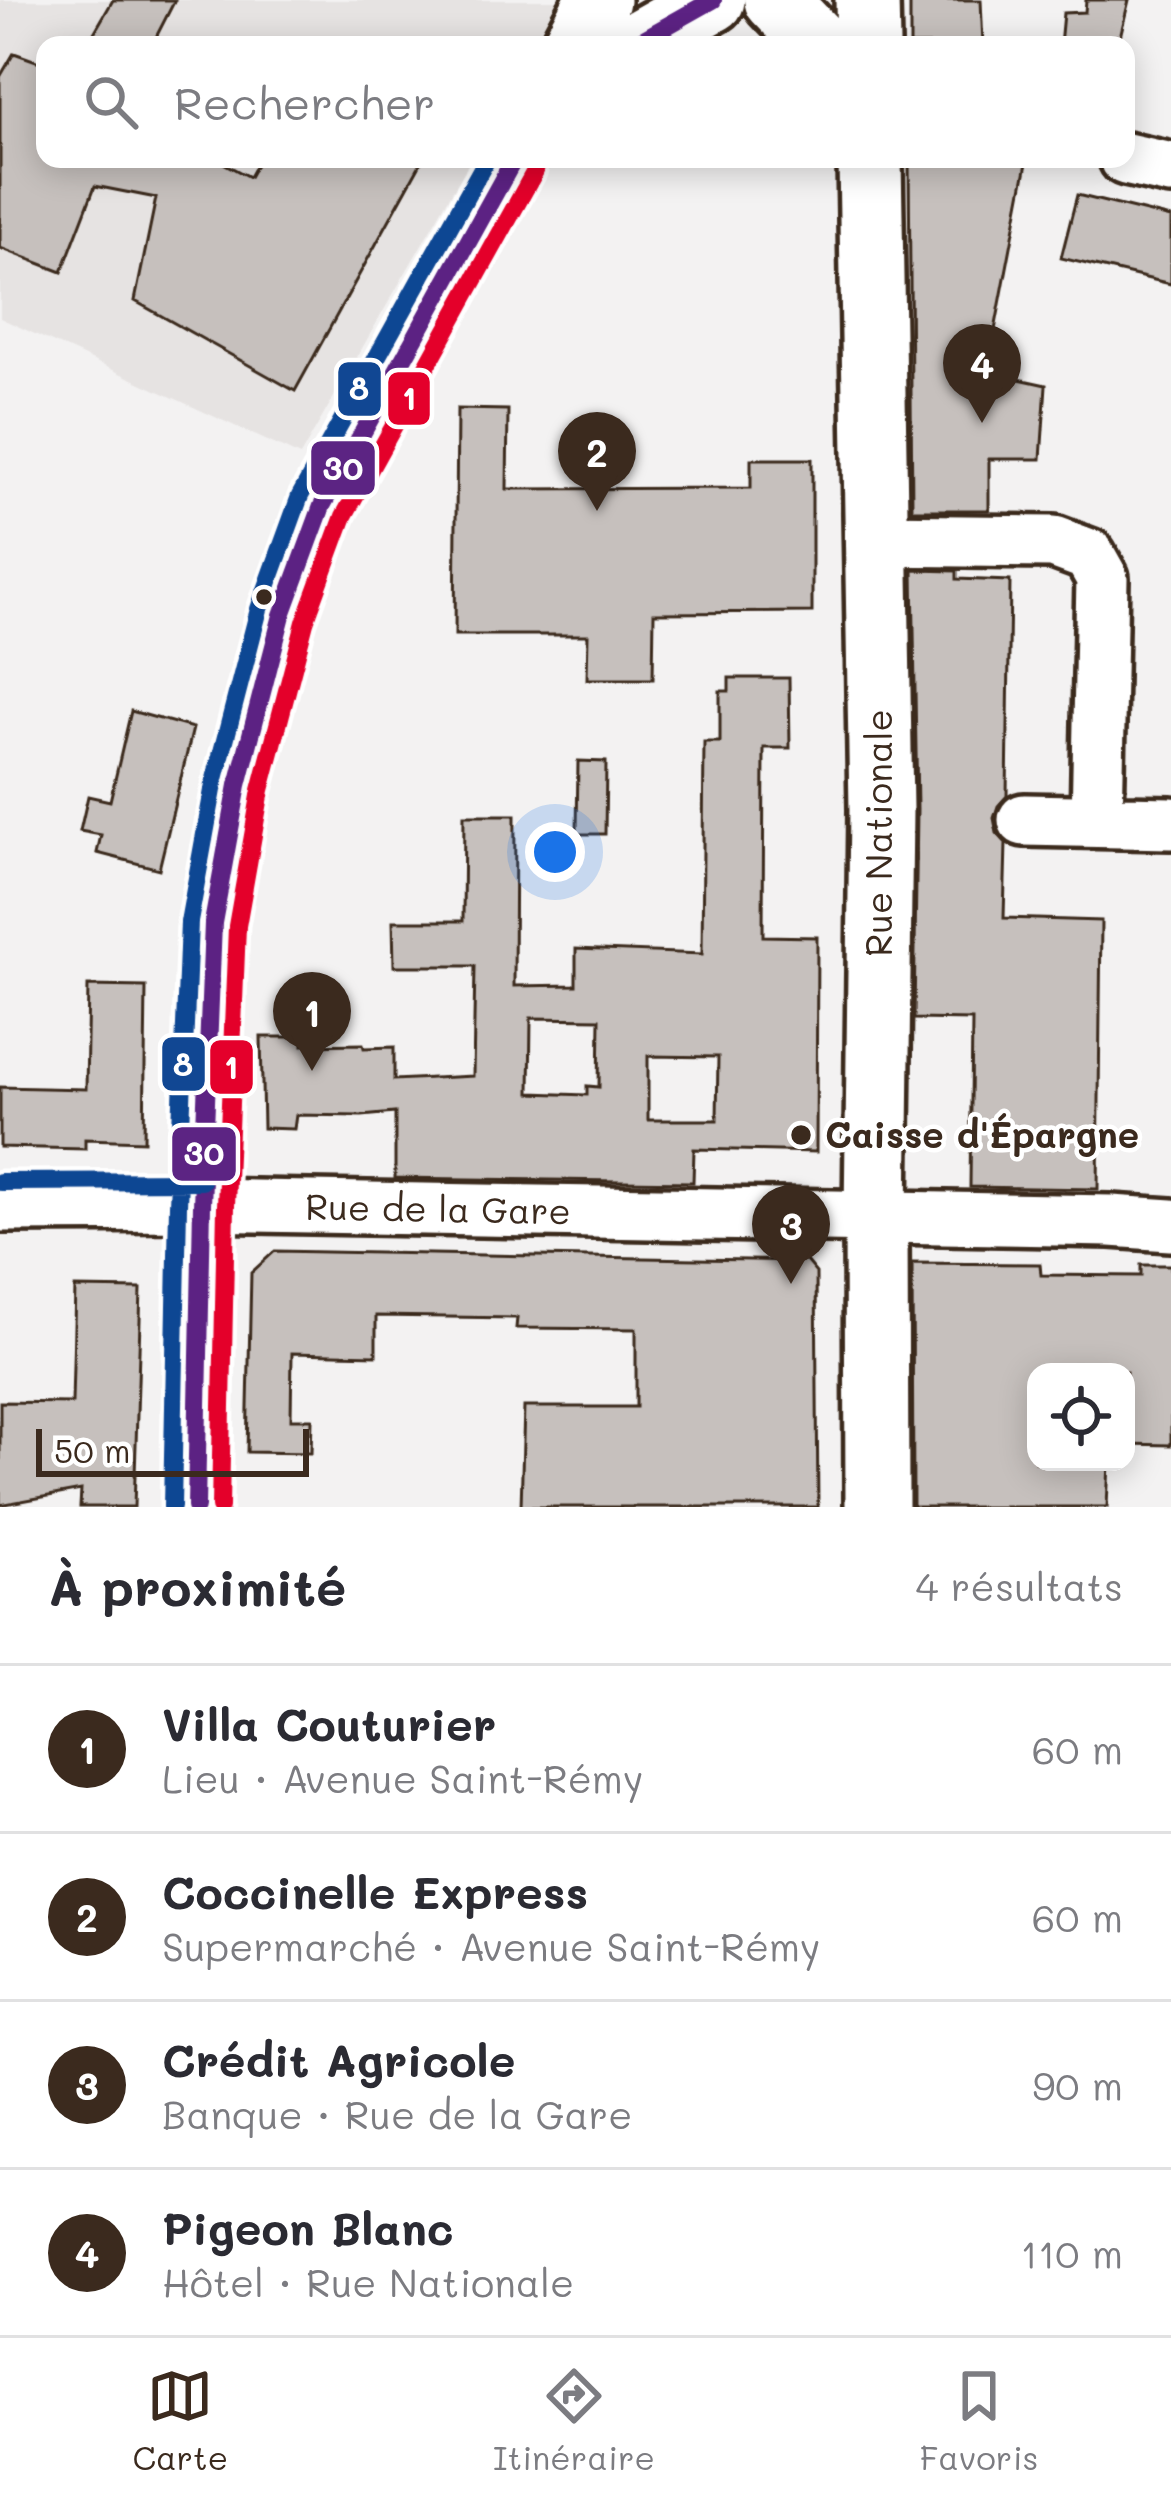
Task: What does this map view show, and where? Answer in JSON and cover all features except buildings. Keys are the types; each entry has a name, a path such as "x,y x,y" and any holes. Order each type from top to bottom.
{"main road":[{"path":"579,36 598,0"},
{"path":"649,36 713,0"},
{"path":"776,0 810,36"},
{"path":"867,0 868,36"},
{"path":"196,1507 213,923 238,784 282,615 322,506 509,168"},
{"name":"Rue Nationale","path":"870,168 880,810 878,1507"}],"street":[{"path":"1135,161 1171,169"},
{"path":"877,540 1054,542 1089,555 1102,578 1096,821"},
{"path":"1024,820 1171,823"},
{"name":"Rue de la Gare","path":"0,1206 202,1205 1105,1220 1171,1225"}],"shaded area":[{"path":"0,0 563,0 542,36 36,36 36,168 466,168 300,456 0,318"}],"transit line":[{"name":"30","path":"649,36 713,0"},
{"name":"8","path":"172,1507 189,922 215,779 259,609 300,496 482,168"},
{"name":"30","path":"196,1507 213,923 238,785 282,615 322,506 509,168"},
{"name":"1","path":"220,1507 237,926 261,790 305,622 344,516 535,171"},
{"name":"8","path":"0,1182 202,1181"}],"place":[{"name":"Pigeon Blanc","path":"982,423"},
{"name":"Coccinelle Express","path":"597,511"},
{"name":"Villa Couturier","path":"312,1071"},
{"name":"Caisse d'Épargne","path":"801,1135"},
{"name":"Crédit Agricole","path":"791,1284"}]}
